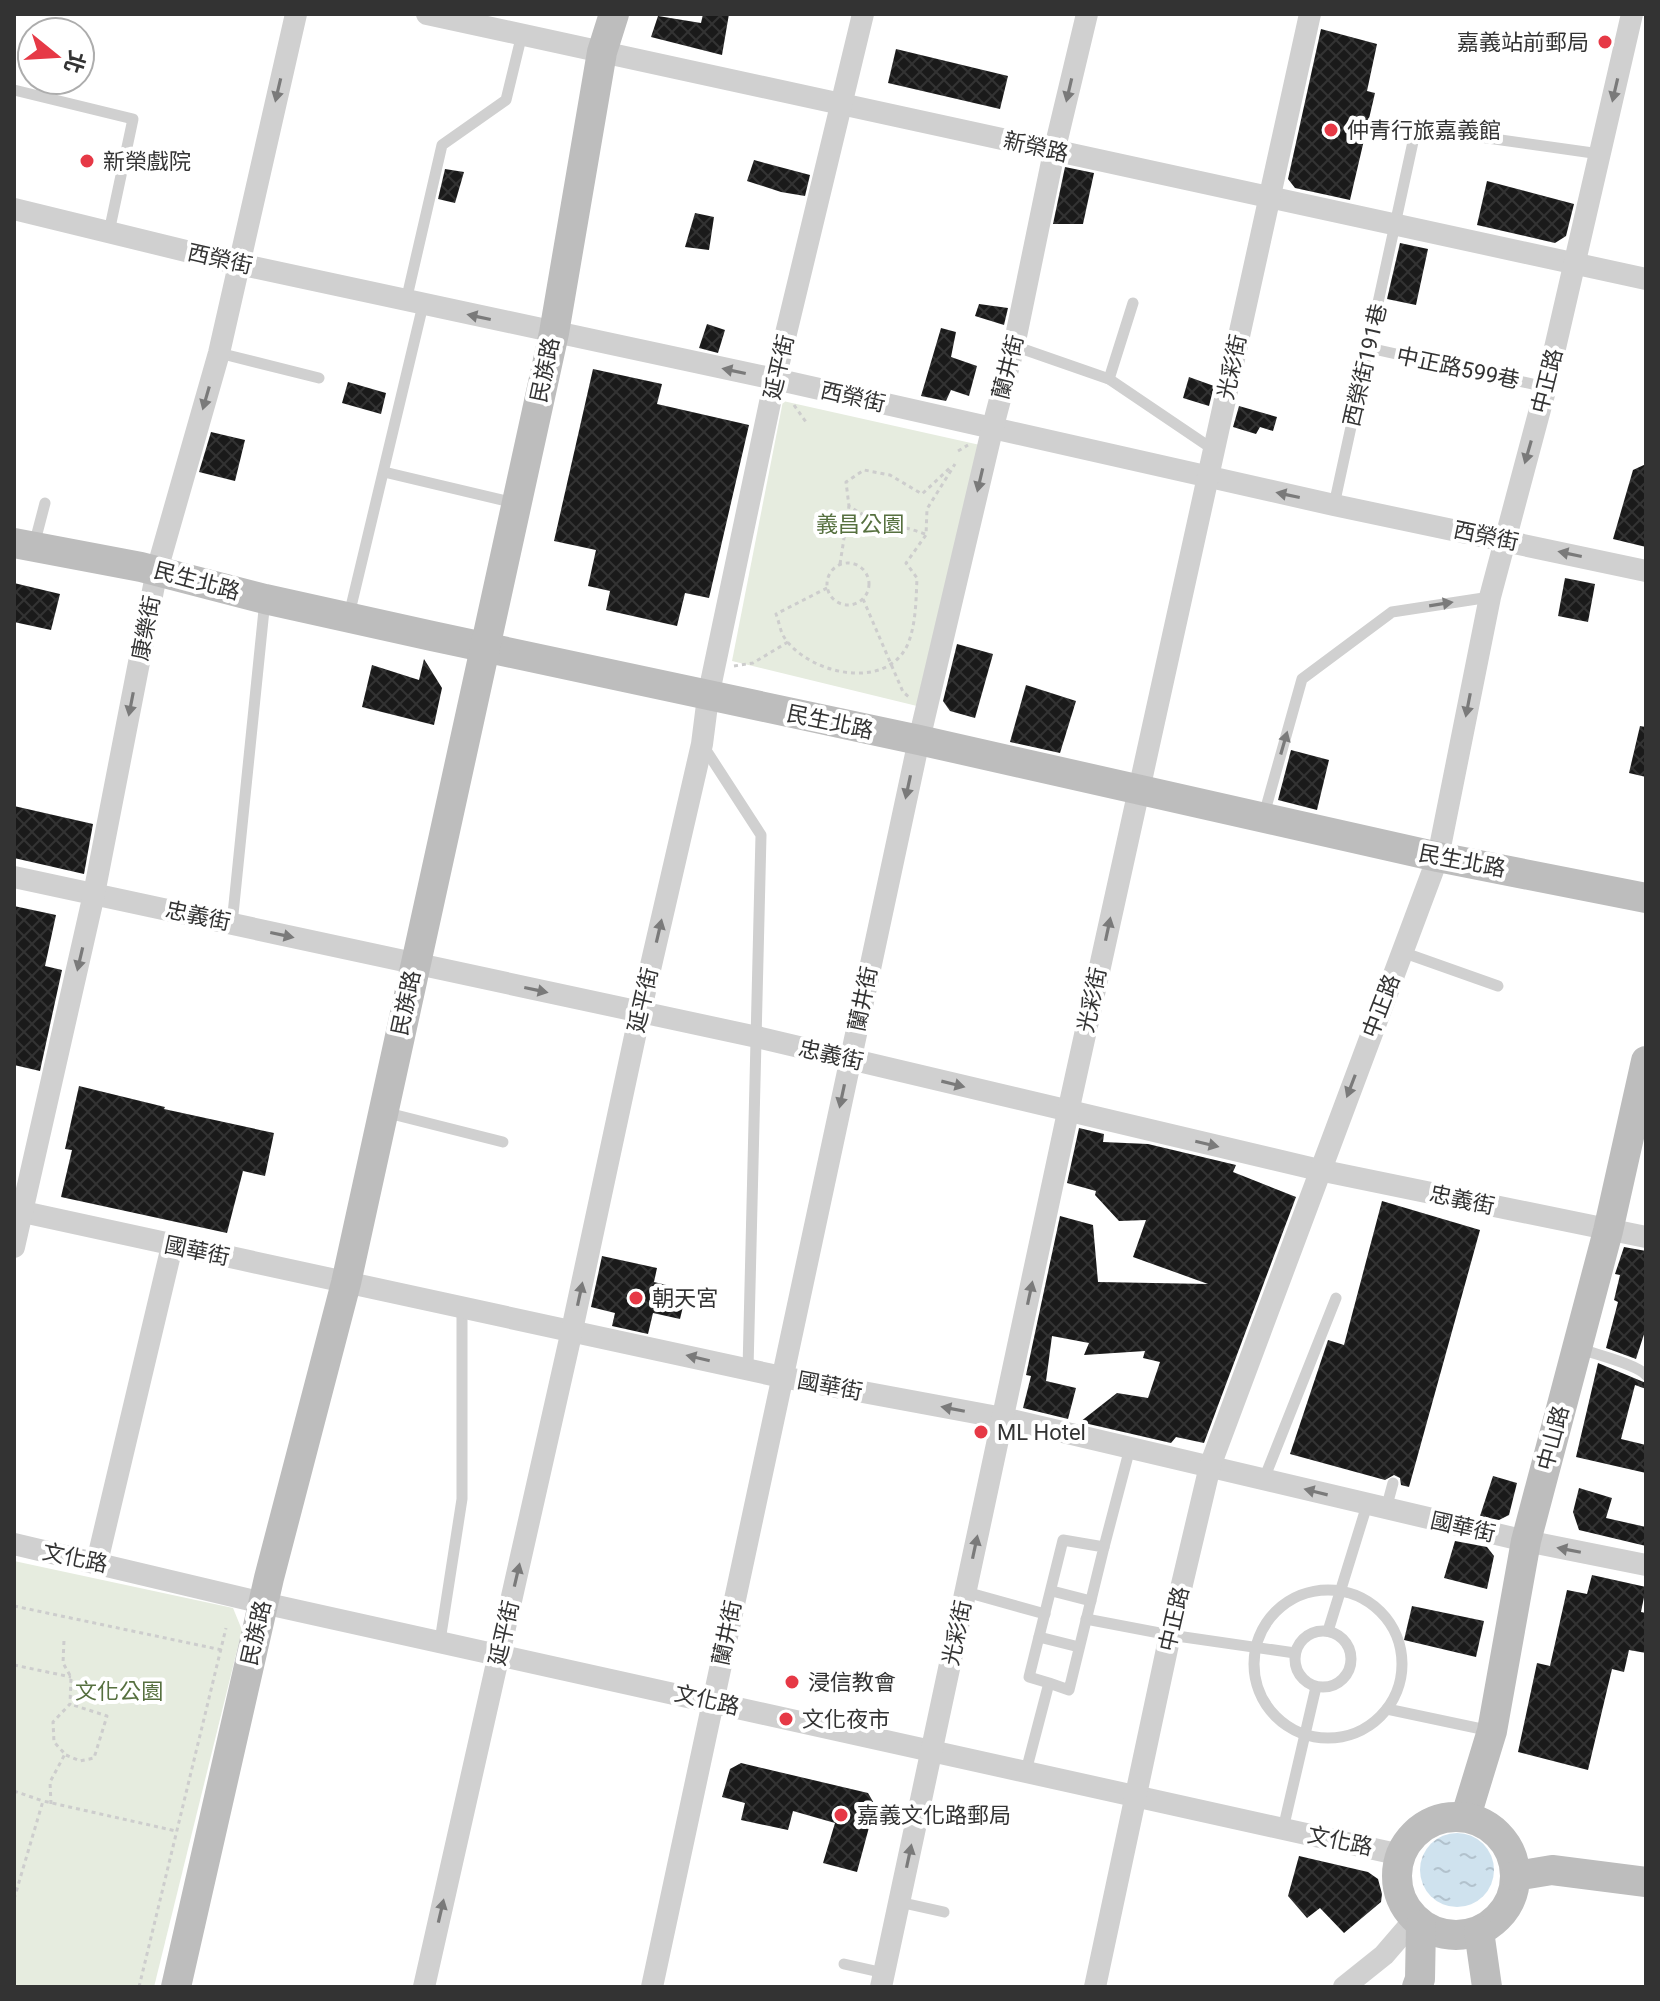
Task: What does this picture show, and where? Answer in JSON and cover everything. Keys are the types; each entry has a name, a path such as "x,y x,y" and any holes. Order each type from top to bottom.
{"main road":[{"name":"民族路","path":"176,1987 263,1603 346,1283 554,333 602,52 614,14"},
{"name":"民生北路","path":"23,545 157,570 265,599 708,697 919,740 1438,857 1646,898"},
{"name":"中山路","path":"1466,1816 1492,1731 1526,1541 1608,1231 1645,1073"},
{"path":"1466,1816 1493,1829 1505,1841 1512,1855 1516,1876 1514,1891 1506,1909 1493,1923 1479,1931 1458,1936 1438,1932 1418,1922 1405,1907 1397,1876 1401,1855 1416,1832 1430,1822 1466,1816"},
{"path":"1516,1876 1552,1870 1646,1882"},
{"path":"1417,1987 1420,1979 1418,1922"},
{"path":"1479,1931 1487,1987"}],"street":[{"name":"康樂街","path":"14,1247 18,1211 94,894 157,570 219,353 296,14"},
{"name":"新榮路","path":"427,14 844,102 1054,152 1646,279"},
{"name":"延平街","path":"424,1987 702,744 708,697 775,379 863,14"},
{"name":"蘭井街","path":"652,1987 919,740 1014,346 1054,152 1087,14"},
{"name":"光彩街","path":"882,1980 1068,1112 1310,14"},
{"name":"中正路","path":"1095,1987 1170,1635 1210,1466 1438,857 1490,597 1546,387 1632,14"},
{"name":"西榮街","path":"14,209 414,303 775,379 992,430 1646,571"},
{"name":"忠義街","path":"14,877 757,1037 1319,1170 1646,1237"},
{"name":"國華街","path":"18,1211 782,1377 1003,1418 1376,1507 1646,1565"},
{"path":"97,1562 172,1246"},
{"name":"文化路","path":"14,1544 263,1603 1401,1855"},
{"path":"1344,1987 1418,1922"}],"lane":[{"path":"349,617 384,472 442,145 506,100 522,34"},
{"path":"14,90 133,119 109,232"},
{"name":"西榮街191巷","path":"1334,505 1416,128 1600,154"},
{"path":"1109,379 1133,303"},
{"path":"1014,346 1109,379 1214,450"},
{"name":"中正路599巷","path":"1369,348 1546,387"},
{"path":"219,353 319,378"},
{"path":"384,472 515,503"},
{"path":"23,545 45,503"},
{"path":"1263,818 1302,679 1392,612 1490,597"},
{"path":"232,924 265,599"},
{"path":"702,744 761,835 748,1369"},
{"path":"1402,952 1498,986"},
{"path":"383,1112 503,1142"},
{"path":"1264,1479 1336,1298"},
{"path":"440,1641 462,1499 462,1308"},
{"path":"1577,1348 1605,1359 1640,1367 1646,1375"},
{"path":"1104,1547 1063,1540 1029,1677 1069,1690 1130,1448"},
{"path":"1328,1631 1341,1590 1376,1507 1393,1483"},
{"path":"1341,1590 1362,1597 1380,1610 1393,1627 1401,1647 1403,1669 1398,1690 1387,1709 1371,1725 1351,1735 1328,1739 1305,1735 1284,1724 1267,1706 1256,1683 1254,1659 1260,1635 1274,1614 1293,1598 1317,1591 1341,1590"},
{"path":"1052,1591 1091,1601"},
{"path":"966,1592 1045,1614"},
{"path":"1086,1619 1295,1653"},
{"path":"1319,1630 1328,1631 1344,1639 1351,1665 1342,1681 1325,1688 1316,1687 1301,1678 1294,1662 1295,1653 1304,1638 1319,1630"},
{"path":"1039,1637 1079,1647"},
{"path":"1026,1771 1049,1683"},
{"path":"1283,1829 1316,1687"},
{"path":"1387,1709 1492,1731"},
{"path":"899,1902 944,1912"},
{"path":"844,1964 882,1980"}],"path":[{"path":"827,588 776,614 788,642 799,654 837,673 881,669 891,663 906,648 913,627 917,578 906,563 926,535 927,509 955,464 922,494 890,475 864,470 846,482 849,506 840,564 830,574 827,588 834,599 852,605 863,599 870,586 866,572 855,564 840,564"},
{"path":"849,506 896,528 910,528 926,535"},
{"path":"863,599 903,692"},
{"path":"731,666 753,663 788,642"},
{"path":"14,1606 222,1650"},
{"path":"139,1987 226,1628"},
{"path":"64,1640 63,1663 71,1677 70,1704 53,1722 54,1742 65,1754 80,1761 94,1758 107,1716 70,1704"},
{"path":"14,1665 71,1677"},
{"path":"51,1804 50,1782 65,1754"},
{"path":"14,1791 51,1804 176,1831"},
{"path":"14,1899 43,1801"}],"green space":[{"name":"義昌公園","path":"783,401 980,445 917,706 732,661"},
{"name":"文化公園","path":"14,1561 233,1608 242,1630 154,1987 14,1987"}],"water":[{"path":"1457,1833 1478,1839 1488,1849 1494,1870 1488,1891 1478,1901 1457,1907 1436,1901 1426,1891 1420,1870 1426,1849 1436,1839"}],"building":[{"path":"703,14 729,14 722,55 651,37 658,16 701,23"},
{"path":"1321,29 1377,44 1367,91 1375,93 1350,200 1295,188 1288,179"},
{"path":"896,49 1008,76 1000,109 888,83"},
{"path":"754,160 810,175 805,196 747,181"},
{"path":"1065,167 1094,173 1083,224 1053,224"},
{"path":"445,169 464,172 455,203 438,199"},
{"path":"1487,181 1574,204 1566,236 1555,243 1477,225"},
{"path":"695,213 714,217 709,250 685,247"},
{"path":"1400,243 1428,249 1416,305 1387,299"},
{"path":"979,304 1008,308 1004,325 975,316"},
{"path":"707,324 725,330 718,353 699,348"},
{"path":"941,328 956,332 951,357 977,366 969,396 951,390 946,401 921,396"},
{"path":"593,369 662,384 657,404 749,425 709,598 685,593 677,626 606,610 610,591 588,586 596,550 554,541"},
{"path":"1189,377 1214,386 1209,406 1183,398"},
{"path":"348,382 386,393 381,414 342,403"},
{"path":"1239,406 1277,417 1273,431 1260,427 1256,434 1233,427"},
{"path":"211,432 245,440 235,481 199,472"},
{"path":"1646,464 1646,547 1613,539 1633,470"},
{"path":"1565,578 1595,584 1588,622 1558,616"},
{"path":"14,583 60,594 51,630 14,622"},
{"path":"957,644 993,654 975,718 950,711 943,701"},
{"path":"424,659 442,688 434,725 362,707 372,665 419,680"},
{"path":"1026,685 1076,701 1060,753 1010,742"},
{"path":"1640,726 1646,727 1646,777 1629,773"},
{"path":"1291,750 1329,760 1317,810 1278,800"},
{"path":"14,806 93,824 84,874 14,858"},
{"path":"14,906 56,915 45,966 62,970 40,1071 14,1065"},
{"path":"79,1086 164,1109 274,1133 265,1176 243,1171 227,1233 61,1197 72,1150 65,1149"},
{"path":"1079,1128 1104,1134 1103,1142 1148,1144 1236,1165 1233,1172 1296,1197 1204,1443 1176,1437 1171,1443 1080,1422 1117,1393 1148,1398 1160,1362 1143,1358 1145,1351 1084,1355 1089,1343 1052,1336 1046,1381 1076,1388 1068,1419 1023,1408 1031,1376 1026,1375 1060,1216 1093,1225 1098,1282 1208,1284 1133,1257 1146,1220 1119,1221 1095,1195 1096,1191 1067,1183"},
{"path":"1382,1201 1480,1230 1409,1487 1401,1485 1400,1478 1394,1475 1385,1480 1290,1454 1328,1340 1344,1345"},
{"path":"1624,1247 1646,1251 1646,1328 1636,1359 1606,1348 1618,1302 1614,1300 1620,1275 1615,1274"},
{"name":"朝天宮","path":"602,1256 657,1268 654,1282 687,1290 680,1319 653,1313 648,1334 612,1326 615,1313 591,1307"},
{"path":"1598,1363 1646,1383 1646,1389 1635,1385 1621,1439 1646,1445 1646,1473 1576,1457"},
{"path":"1493,1476 1517,1483 1509,1515 1499,1520 1480,1516"},
{"path":"1579,1488 1612,1498 1606,1518 1646,1527 1646,1546 1579,1530 1573,1512"},
{"path":"1455,1541 1487,1547 1494,1556 1487,1589 1444,1578"},
{"path":"1592,1575 1646,1587 1641,1612 1646,1613 1646,1653 1629,1650 1624,1672 1612,1669 1588,1770 1518,1752 1537,1663 1550,1666 1567,1590 1587,1594"},
{"path":"1412,1606 1484,1621 1476,1657 1404,1640"},
{"name":"嘉義文化路郵局","path":"741,1763 868,1793 875,1805 857,1872 823,1863 835,1823 793,1811 788,1830 741,1820 745,1803 722,1797 730,1769"},
{"path":"1299,1856 1368,1872 1378,1879 1381,1902 1344,1933 1320,1908 1307,1918 1288,1896"}],"place":[{"name":"嘉義站前郵局","path":"1605,42"},
{"name":"仲青行旅嘉義館","path":"1331,130"},
{"name":"新榮戲院","path":"87,161"},
{"name":"朝天宮","path":"636,1298"},
{"name":"ML Hotel","path":"981,1432"},
{"name":"浸信教會","path":"792,1682"},
{"name":"文化夜市","path":"786,1719"},
{"name":"嘉義文化路郵局","path":"841,1815"}]}
